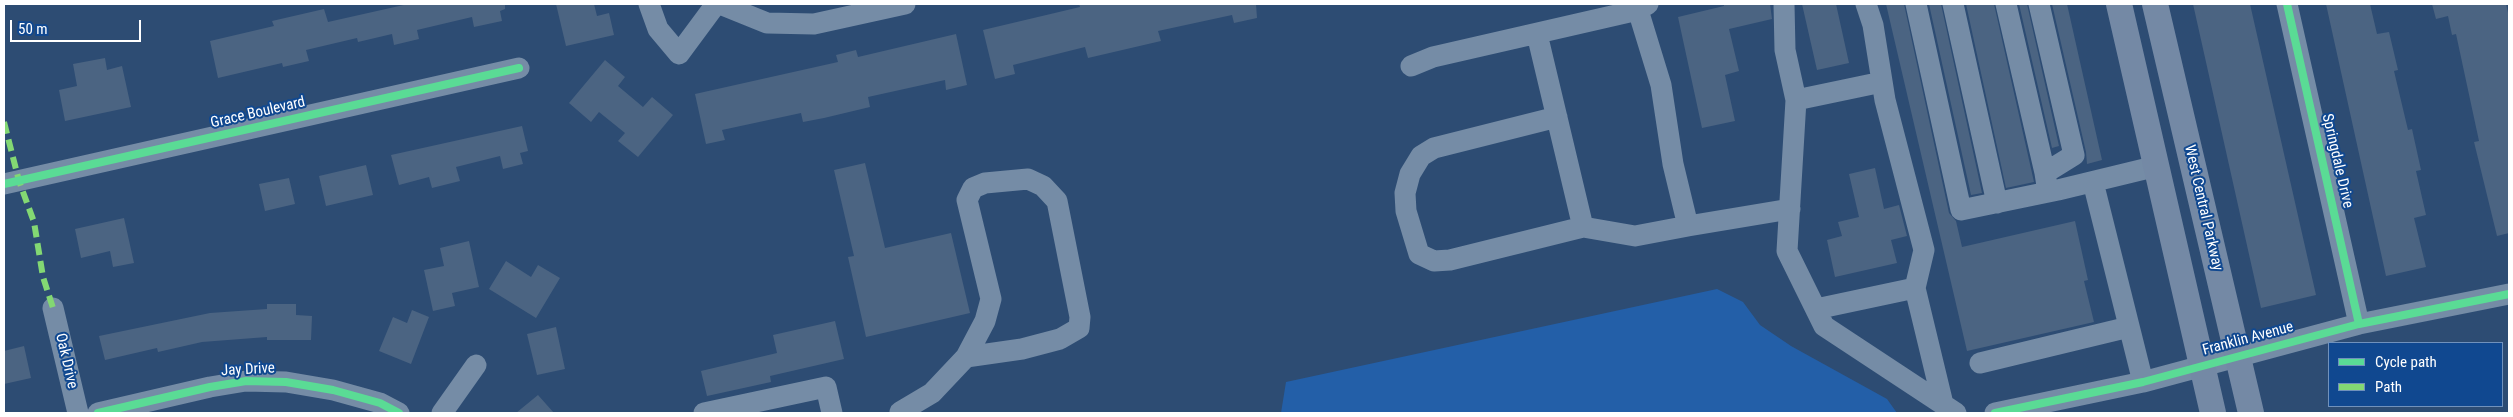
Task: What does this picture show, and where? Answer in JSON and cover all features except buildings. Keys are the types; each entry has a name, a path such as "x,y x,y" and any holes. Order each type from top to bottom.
{"main road":[{"path":"2119,4 2212,413"},
{"name":"West Central Parkway","path":"2155,4 2251,413"}],"street":[{"path":"649,4 658,29 680,54 716,4"},
{"path":"720,4 767,23 814,24 905,4"},
{"path":"1784,4 1785,50 1796,100 1787,251 1824,326 1949,408"},
{"path":"1866,4 1873,26 1882,82 1924,250 1915,288 1949,408"},
{"path":"1916,4 1961,210 1997,203 2047,183 2093,182 2157,166"},
{"path":"1953,4 1997,203"},
{"path":"2006,4 2047,183"},
{"path":"2039,4 2074,155 2047,183"},
{"name":"Springdale Drive","path":"2287,4 2360,324"},
{"path":"1411,66 1433,57 1537,34 1643,7 1661,85 1673,164 1688,226"},
{"path":"1537,34 1583,226"},
{"name":"Grace Boulevard","path":"4,184 519,68"},
{"path":"1796,100 1882,82"},
{"path":"1557,117 1434,148 1421,156 1410,174 1405,193 1411,234 1419,254 1434,261 1450,260 1583,226 1634,236 1790,209"},
{"path":"899,413 932,393 966,357 985,321 991,298 967,200 973,188 984,183 1028,178 1043,186 1057,201 1080,317 1079,328 1060,339 1022,349 966,357"},
{"path":"2093,182 2144,382"},
{"path":"1816,309 1915,288"},
{"name":"Franklin Avenue","path":"1995,413 2026,411 2144,382 2360,324 2509,294"},
{"name":"Oak Drive","path":"53,308 78,413"},
{"path":"1980,363 2129,327"},
{"path":"442,413 476,365"},
{"name":"Jay Drive","path":"98,413 210,386 246,381 286,382 334,390 380,403 399,413"},
{"path":"704,413 826,387 832,413"}],"shaded area":[{"path":"1717,289 1743,302 1760,325 1791,346 1887,399 1897,413 1281,413 1286,382"}],"marked path":[{"path":"4,122 19,181 34,222 43,277 53,308"}],"cycle path":[{"path":"2287,4 2359,324"},
{"path":"4,184 519,68"},
{"path":"1995,413 2143,382 2359,324 2509,294"},
{"path":"98,413 210,387 246,381 286,382 333,390 380,403 399,413"}]}
